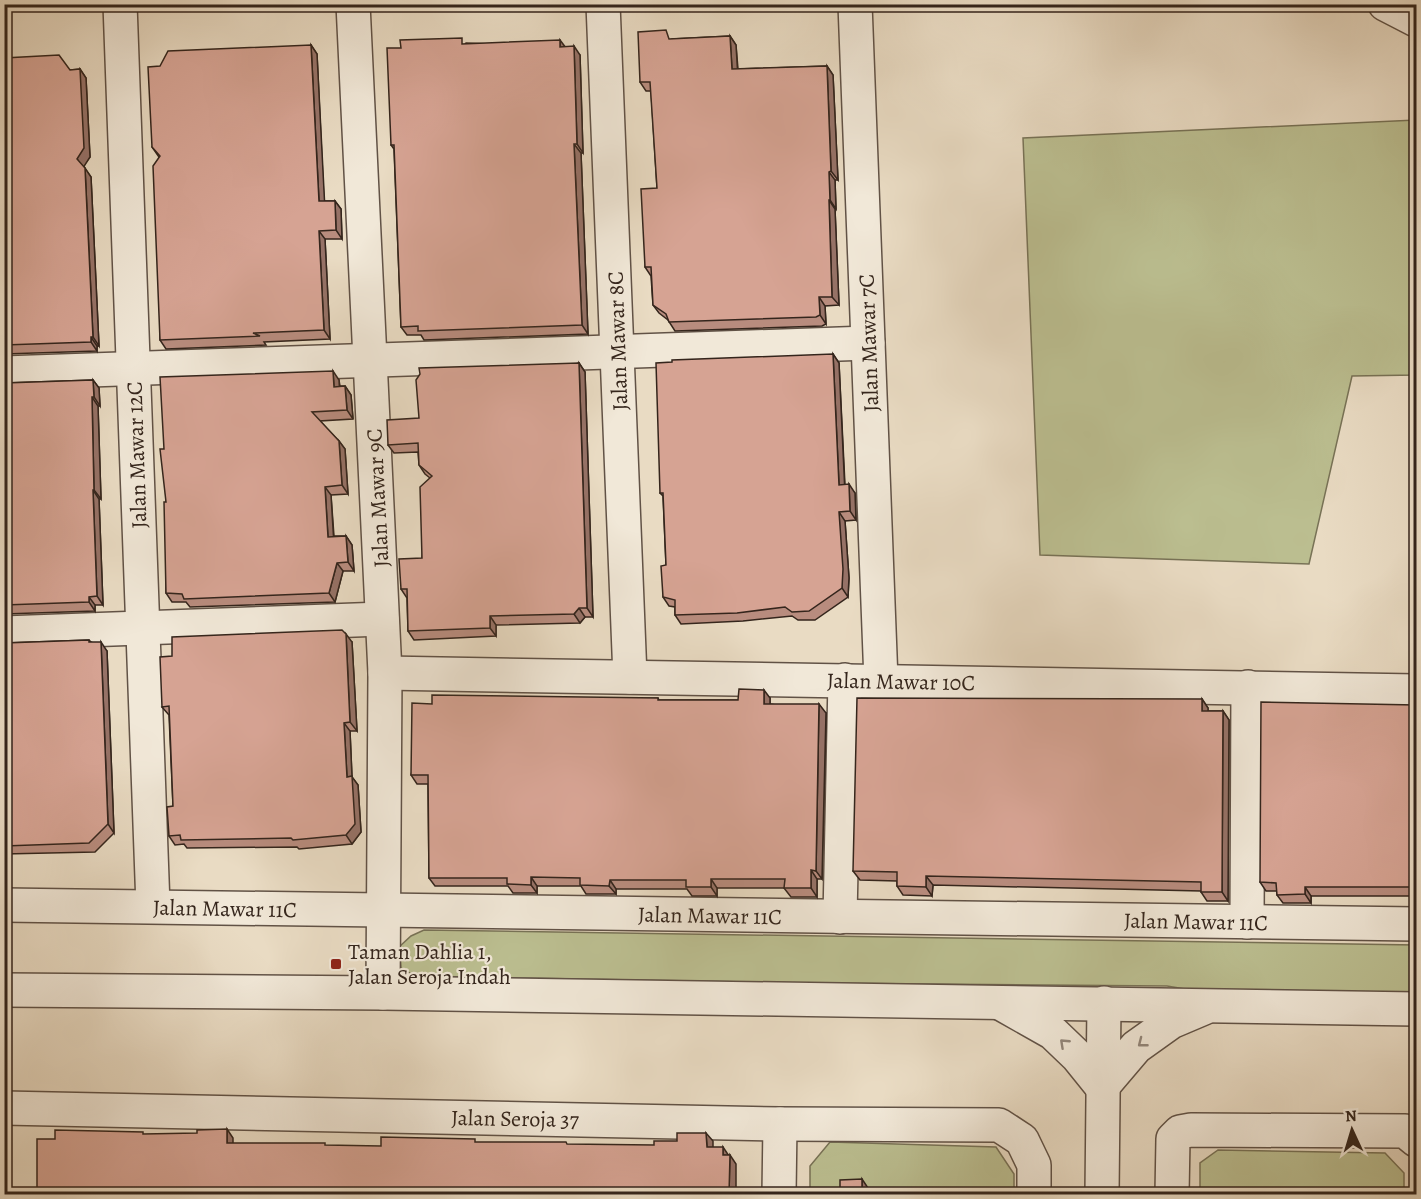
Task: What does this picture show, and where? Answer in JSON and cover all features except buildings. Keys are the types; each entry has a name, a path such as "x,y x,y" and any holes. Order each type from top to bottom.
{"street":[{"name":"Jalan Mawar 12C","path":"120,4 153,906"},
{"name":"Jalan Mawar 9C","path":"353,4 385,673 383,993"},
{"name":"Jalan Mawar 8C","path":"603,4 630,677"},
{"name":"Jalan Mawar 7C","path":"855,4 881,681"},
{"path":"1385,4 1416,20"},
{"path":"4,373 868,343"},
{"path":"4,633 382,619"},
{"name":"Jalan Mawar 10C","path":"385,673 1416,691"},
{"path":"840,917 845,680"},
{"path":"1247,922 1248,687"},
{"name":"Jalan Mawar 11C","path":"4,905 1416,924"},
{"path":"4,990 383,993 1416,1009"},
{"path":"999,1002 1053,1033 1077,1056 1102,1087"},
{"path":"1102,1194 1104,1003"},
{"path":"1102,1087 1136,1047 1171,1022 1211,1005"},
{"name":"Jalan Seroja 37","path":"4,1108 780,1124 999,1125 1022,1140 1034,1165 1034,1194"},
{"path":"779,1194 780,1124"},
{"path":"1172,1194 1173,1139 1180,1132 1191,1130 1405,1131 1416,1140"}],"green space":[{"path":"1416,120 1416,375 1352,376 1309,564 1040,555 1023,138"},
{"path":"424,930 1416,945 1416,999 1203,992 1167,986 415,976 401,968 399,947 411,936"},
{"path":"830,1142 996,1147 1014,1174 1014,1194 810,1194 810,1166"},
{"path":"1218,1150 1385,1153 1404,1173 1404,1194 1200,1194 1200,1163"}],"place":[{"name":"Taman Dahlia 1, Jalan Seroja Indah","path":"336,964"}]}
